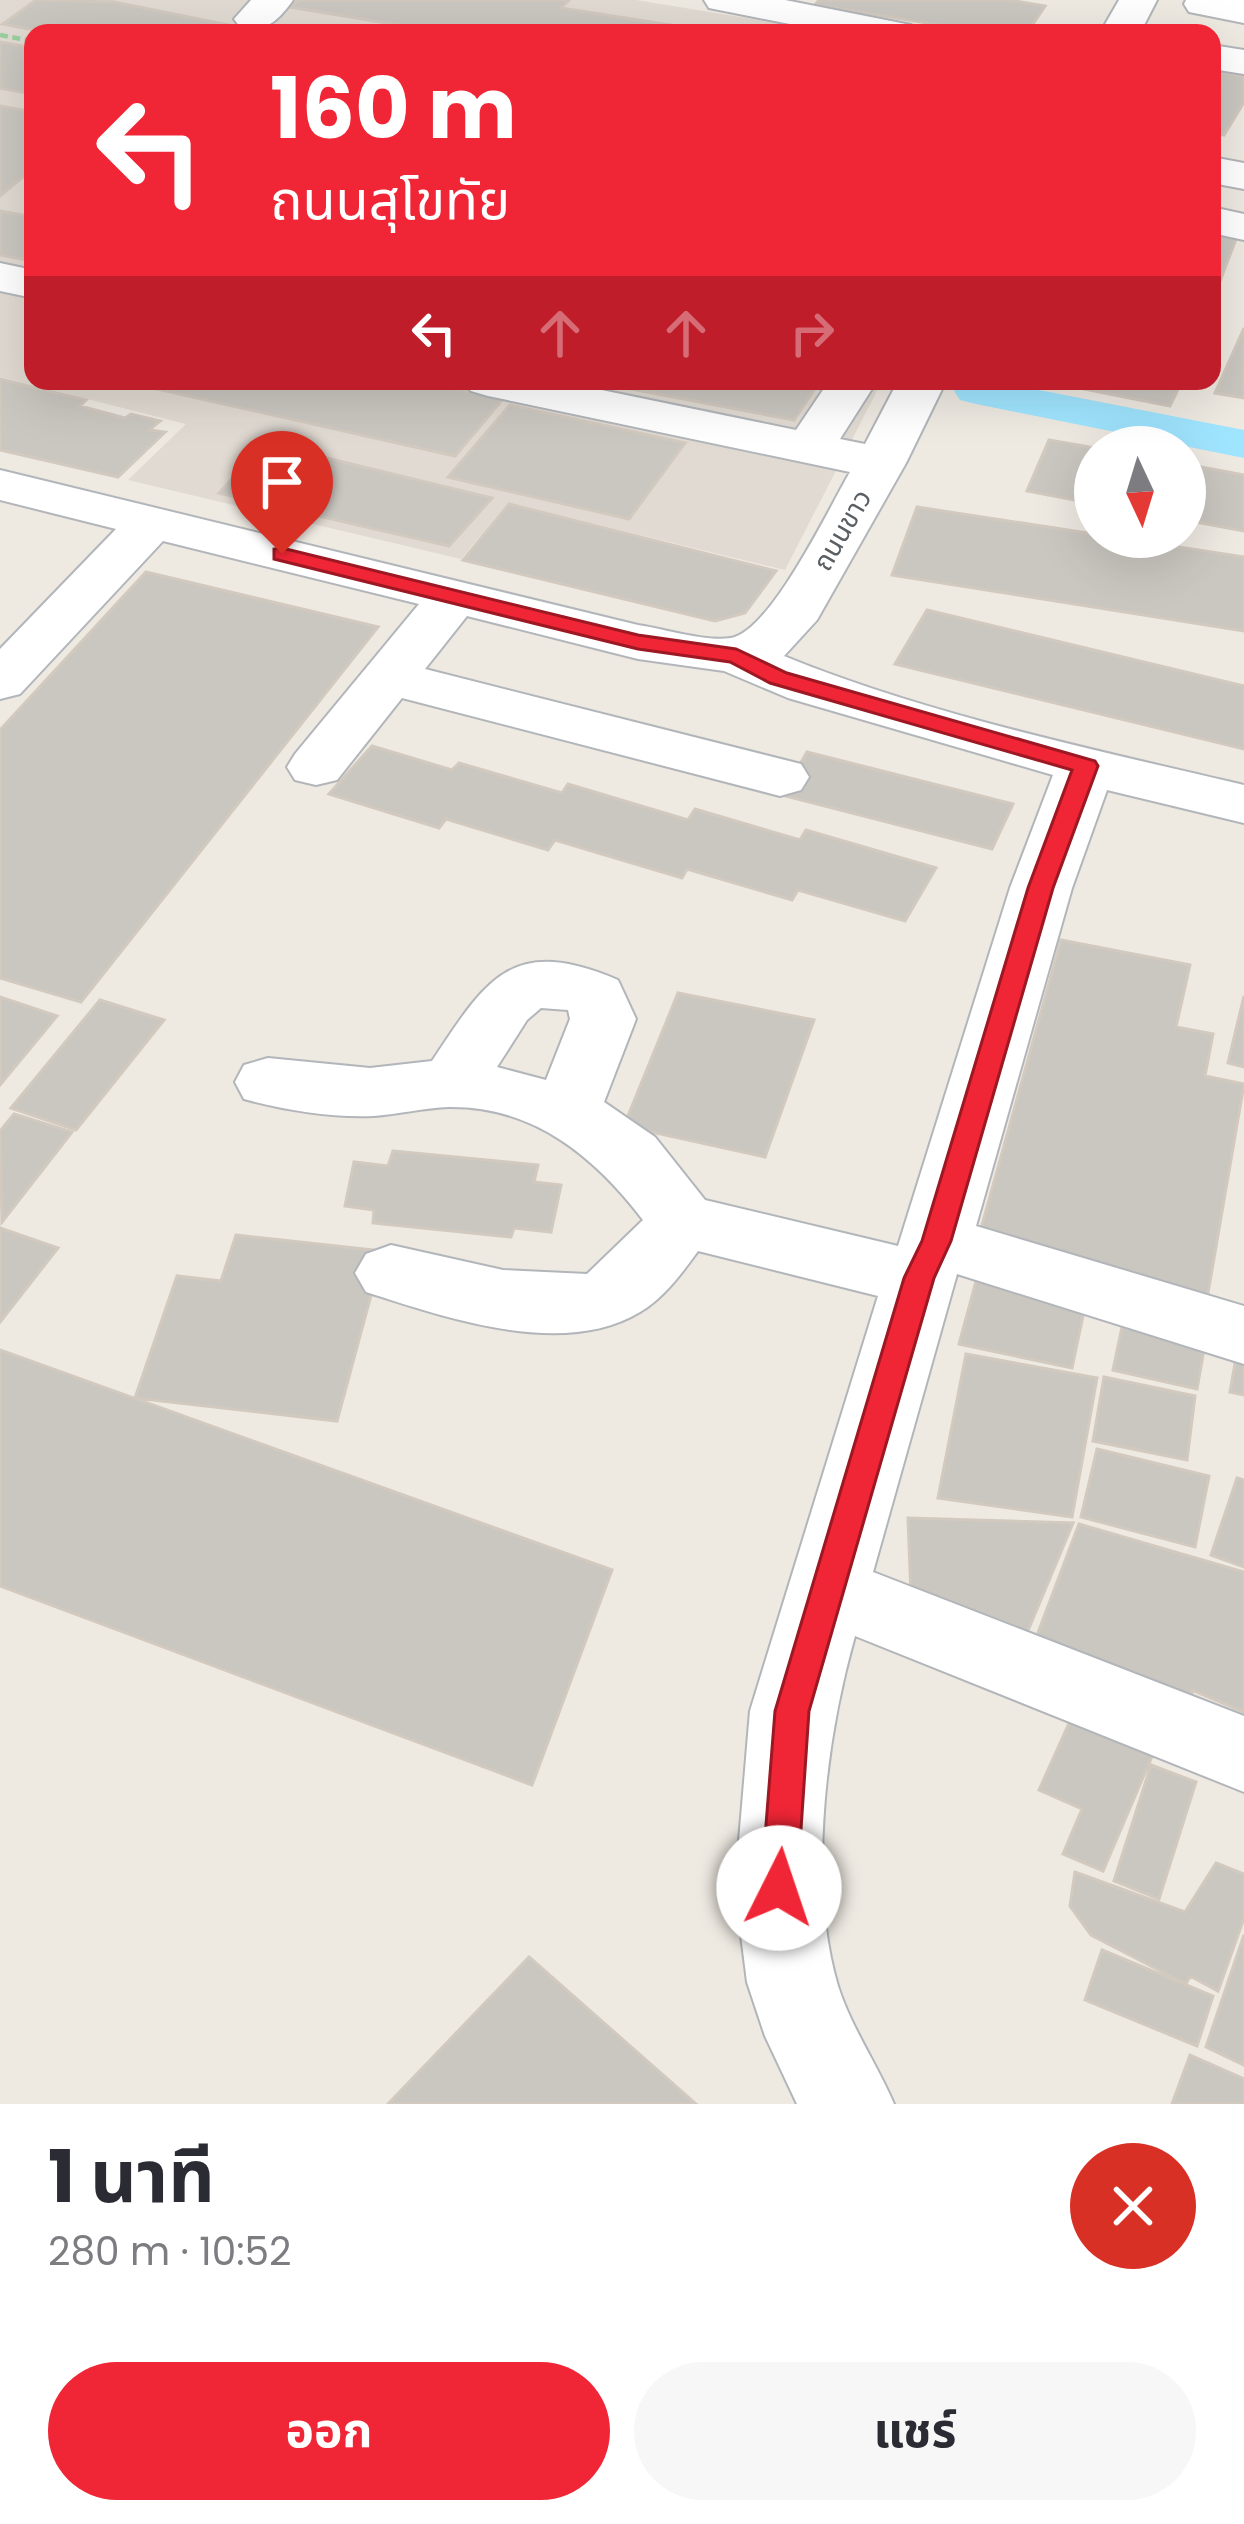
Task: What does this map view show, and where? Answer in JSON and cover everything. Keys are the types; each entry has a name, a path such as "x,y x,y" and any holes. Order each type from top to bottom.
{"street":[{"path":"723,0 771,4 814,24"},
{"path":"530,390 881,463"},
{"path":"809,449 847,390"},
{"name":"ถนนขาว","path":"736,656 766,643 790,620 918,390"},
{"path":"0,484 638,642 736,656 778,678 1086,766 1244,805"},
{"path":"0,682 152,522"},
{"path":"316,767 454,597"},
{"path":"389,677 781,777"},
{"path":"847,2104 811,2036 792,1982 779,1888 792,1711 1041,888 1086,766"},
{"path":"452,1083 504,1004 528,985 579,989 595,996 603,1018 566,1112"},
{"path":"268,1082 370,1092 452,1083 514,1094 566,1112 607,1135 631,1155 682,1221 928,1260 1244,1335"},
{"path":"391,1273 546,1304 606,1299 643,1270 682,1221"},
{"path":"826,1589 1244,1754"}],"shaded area":[{"path":"0,0 636,0 783,24 24,24 24,383 0,377"},
{"path":"51,390 877,390 785,570 508,503 461,559 128,480 186,424"}],"building":[{"path":"36,0 114,2 224,24 24,24 24,28 3,24"},
{"path":"299,0 569,0 561,8 664,24 393,24 290,7"},
{"path":"819,0 1009,0 1045,6 1033,24 934,24 815,5"},
{"path":"0,42 24,46 24,92 0,88"},
{"path":"1221,72 1244,76 1244,102 1224,135"},
{"path":"0,106 24,110 24,176 0,196"},
{"path":"0,211 24,215 24,259 0,255"},
{"path":"1221,236 1236,239 1221,278"},
{"path":"1244,328 1244,398 1215,393 1221,390 1221,380"},
{"path":"0,379 24,385 24,390 86,400 80,406 125,418 131,414 160,421 149,430 165,432 118,477 0,450"},
{"path":"162,390 462,390 503,399 455,456"},
{"path":"636,390 814,390 794,420"},
{"path":"1089,390 1178,390 1170,406"},
{"path":"510,405 685,443 629,519 448,477"},
{"path":"1049,440 1074,444 1074,500 1027,491"},
{"path":"265,443 492,498 449,546 219,493"},
{"path":"1206,468 1244,475 1244,531 1206,524"},
{"path":"509,504 776,571 745,613 715,621 463,560"},
{"path":"917,507 1074,531 1074,558 1206,558 1206,551 1244,557 1244,631 892,575"},
{"path":"146,572 378,627 81,1002 0,978 0,730"},
{"path":"927,610 1244,686 1244,749 895,664"},
{"path":"372,746 452,770 459,763 562,793 568,784 688,820 695,809 800,840 806,830 936,868 905,921 798,890 792,900 687,869 682,878 555,840 548,850 446,819 439,828 329,794"},
{"path":"807,752 1013,804 992,849 782,795"},
{"path":"1061,940 1190,965 1176,1027 1213,1034 1205,1076 1244,1084 1207,1299 976,1247"},
{"path":"678,993 814,1020 765,1157 624,1126"},
{"path":"1244,996 1244,1067 1228,1063"},
{"path":"0,997 57,1016 0,1085"},
{"path":"100,1000 164,1020 76,1130 11,1108"},
{"path":"14,1114 72,1132 2,1222 0,1131"},
{"path":"393,1151 538,1165 534,1182 561,1185 551,1232 514,1228 511,1237 373,1223 374,1210 345,1206 354,1162 388,1166"},
{"path":"0,1228 58,1248 0,1322"},
{"path":"236,1235 383,1251 337,1421 135,1398 177,1276 221,1281"},
{"path":"978,1274 1087,1297 1072,1368 959,1344"},
{"path":"1126,1308 1208,1327 1197,1389 1113,1370"},
{"path":"1239,1341 1244,1342 1244,1395 1230,1392"},
{"path":"0,1350 612,1570 532,1785 0,1586"},
{"path":"966,1354 1097,1378 1072,1517 938,1498"},
{"path":"1104,1377 1195,1396 1187,1460 1093,1441"},
{"path":"1097,1449 1209,1476 1195,1547 1081,1517"},
{"path":"1237,1478 1244,1480 1244,1567 1211,1555"},
{"path":"908,1518 1073,1523 1024,1640 911,1595"},
{"path":"1079,1524 1244,1572 1244,1712 1192,1690 1191,1700 1033,1646"},
{"path":"1075,1710 1156,1747 1103,1871 1063,1854 1082,1809 1039,1790"},
{"path":"1151,1765 1196,1782 1159,1899 1114,1881"},
{"path":"1216,1863 1244,1874 1244,1918 1218,1991 1190,1976 1186,1984 1091,1935 1070,1906 1075,1872 1185,1912"},
{"path":"1244,1935 1244,2065 1206,2047"},
{"path":"1102,1950 1213,1996 1197,2046 1085,2000"},
{"path":"529,1957 696,2104 388,2104"},
{"path":"1190,2055 1244,2079 1244,2104 1172,2104"}],"waterway":[{"path":"976,391 1244,444"}],"route":[{"path":"282,554 638,642 736,656 778,678 1086,766 1041,888 936,1241 919,1278 792,1711 779,1888"}]}
